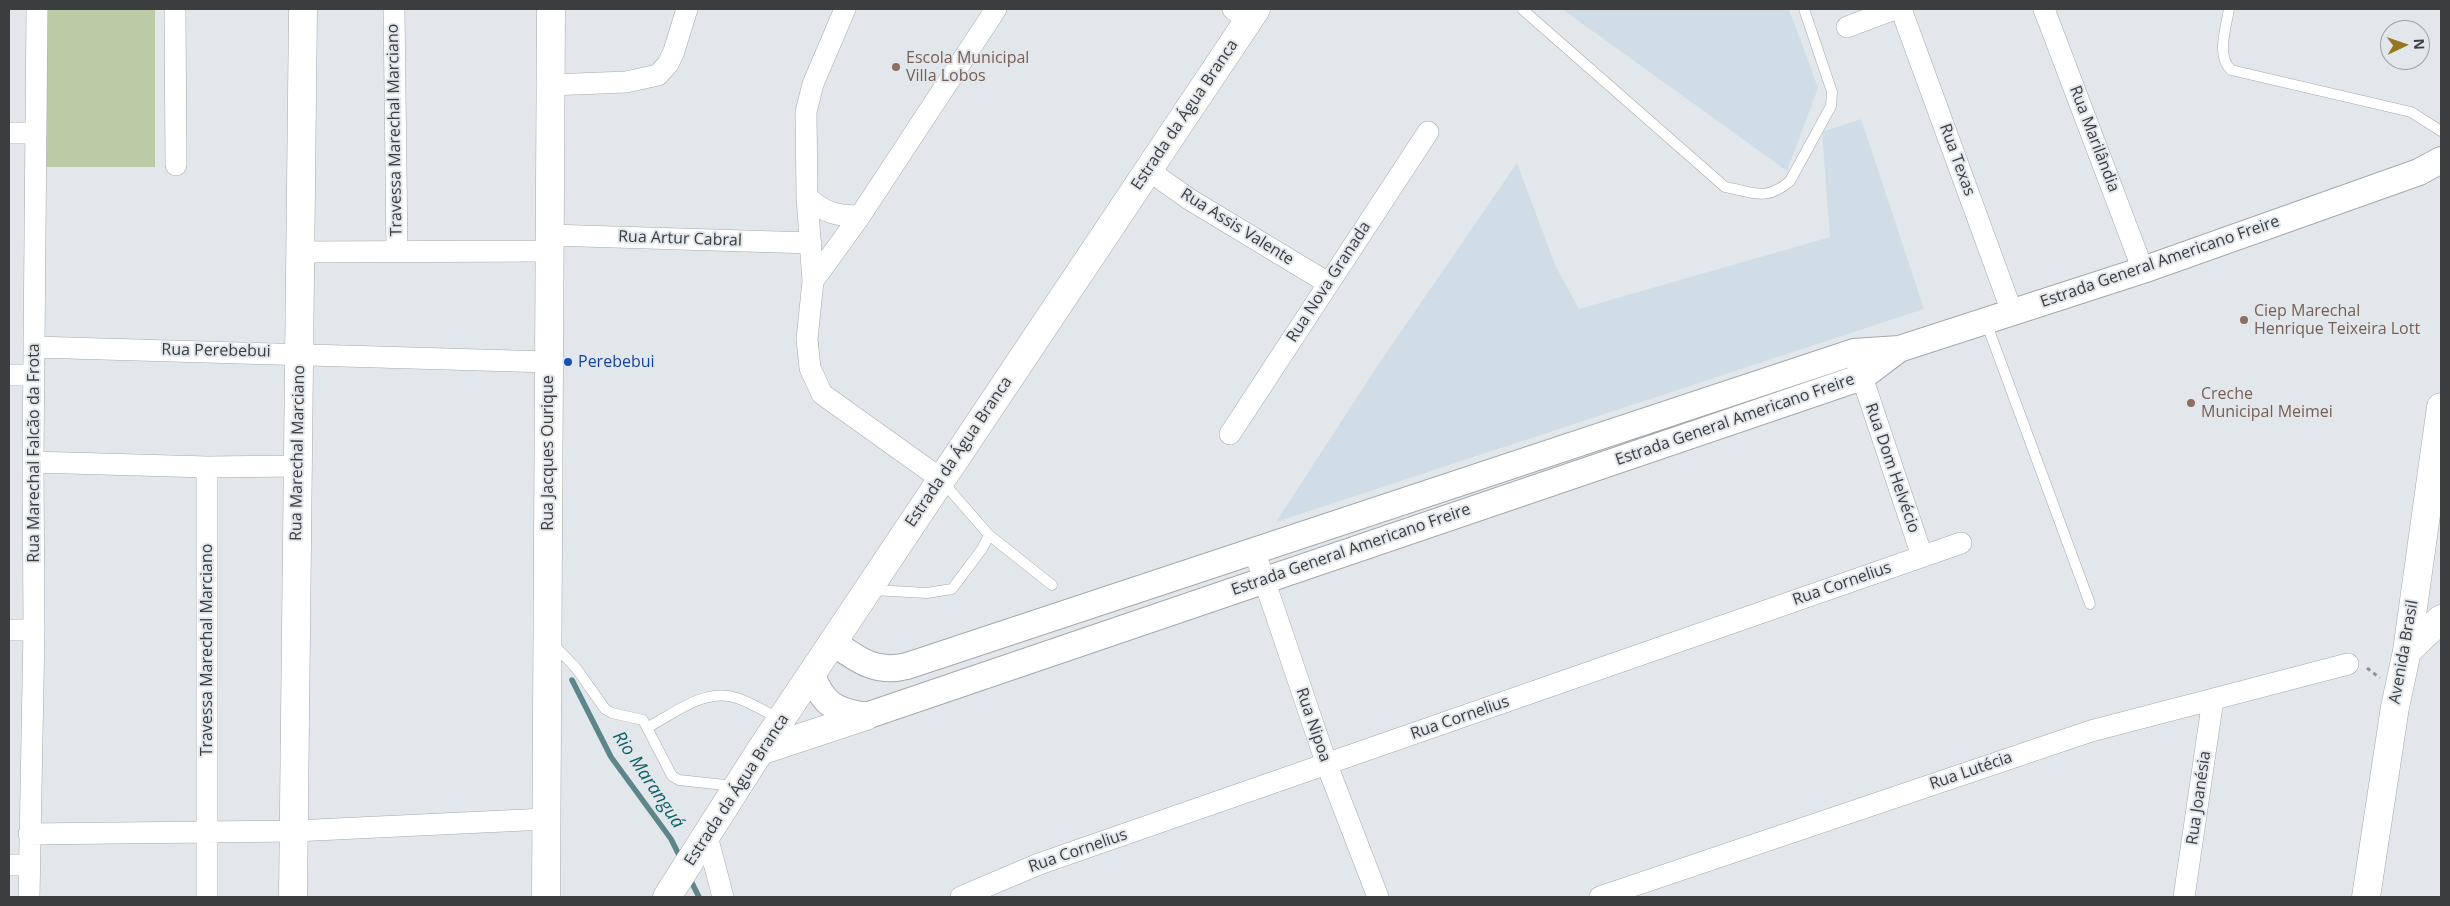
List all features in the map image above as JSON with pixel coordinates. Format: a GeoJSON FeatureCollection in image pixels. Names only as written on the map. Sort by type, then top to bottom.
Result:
{"type":"FeatureCollection","features":[{"type":"Feature","properties":{"kind":"main road","name":"Rua Marechal Marciano"},"geometry":{"type":"LineString","coordinates":[[293,897],[303,9]]}},
{"type":"Feature","properties":{"kind":"main road","name":"Rua Jacques Ourique"},"geometry":{"type":"LineString","coordinates":[[546,897],[551,9]]}},
{"type":"Feature","properties":{"kind":"main road","name":"Estrada da Água Branca"},"geometry":{"type":"LineString","coordinates":[[667,897],[703,843],[760,750],[834,643],[941,479],[1148,170],[1246,12]]}},
{"type":"Feature","properties":{"kind":"main road","name":"Avenida Brasil"},"geometry":{"type":"LineString","coordinates":[[2366,897],[2395,707],[2407,651],[2441,407]]}},
{"type":"Feature","properties":{"kind":"main road"},"geometry":{"type":"LineString","coordinates":[[2407,651],[2435,624]]}},
{"type":"Feature","properties":{"kind":"main road"},"geometry":{"type":"LineString","coordinates":[[760,750],[866,716]]}},
{"type":"Feature","properties":{"kind":"street","name":"Rua Marechal Falcão da Frota"},"geometry":{"type":"LineString","coordinates":[[29,897],[19,865],[29,834],[34,630],[33,375],[38,9]]}},
{"type":"Feature","properties":{"kind":"street"},"geometry":{"type":"LineString","coordinates":[[175,9],[176,165]]}},
{"type":"Feature","properties":{"kind":"street","name":"Travessa Marechal Marciano"},"geometry":{"type":"LineString","coordinates":[[394,9],[396,252]]}},
{"type":"Feature","properties":{"kind":"street"},"geometry":{"type":"LineString","coordinates":[[550,85],[626,82],[658,75],[668,64],[674,51],[687,9]]}},
{"type":"Feature","properties":{"kind":"street"},"geometry":{"type":"LineString","coordinates":[[845,9],[813,84],[806,112],[807,196],[814,281],[807,339],[810,368],[822,394],[941,479]]}},
{"type":"Feature","properties":{"kind":"street"},"geometry":{"type":"LineString","coordinates":[[814,281],[860,216],[996,9]]}},
{"type":"Feature","properties":{"kind":"street"},"geometry":{"type":"LineString","coordinates":[[1847,27],[1895,9]]}},
{"type":"Feature","properties":{"kind":"street","name":"Rua Texas"},"geometry":{"type":"LineString","coordinates":[[1901,9],[2012,312]]}},
{"type":"Feature","properties":{"kind":"street","name":"Rua Marilândia"},"geometry":{"type":"LineString","coordinates":[[2044,9],[2143,270]]}},
{"type":"Feature","properties":{"kind":"street","name":"Rua Nova Granada"},"geometry":{"type":"LineString","coordinates":[[1230,434],[1428,132]]}},
{"type":"Feature","properties":{"kind":"street"},"geometry":{"type":"LineString","coordinates":[[9,133],[36,133]]}},
{"type":"Feature","properties":{"kind":"street","name":"Estrada General Americano Freire"},"geometry":{"type":"LineString","coordinates":[[834,643],[866,665],[876,668],[897,669],[1854,352],[1899,349],[2143,270],[2434,169]]}},
{"type":"Feature","properties":{"kind":"street","name":"Rua Assis Valente"},"geometry":{"type":"LineString","coordinates":[[1148,170],[1189,198],[1328,283]]}},
{"type":"Feature","properties":{"kind":"street"},"geometry":{"type":"LineString","coordinates":[[807,196],[818,207],[831,214],[860,216]]}},
{"type":"Feature","properties":{"kind":"street","name":"Rua Artur Cabral"},"geometry":{"type":"LineString","coordinates":[[300,252],[396,252],[549,243],[811,243]]}},
{"type":"Feature","properties":{"kind":"street","name":"Rua Perebebui"},"geometry":{"type":"LineString","coordinates":[[34,347],[299,353],[549,362]]}},
{"type":"Feature","properties":{"kind":"street","name":"Estrada General Americano Freire"},"geometry":{"type":"LineString","coordinates":[[866,716],[1862,377],[1899,349]]}},
{"type":"Feature","properties":{"kind":"street","name":"Rua Dom Helvécio"},"geometry":{"type":"LineString","coordinates":[[1854,352],[1922,556]]}},
{"type":"Feature","properties":{"kind":"street"},"geometry":{"type":"LineString","coordinates":[[9,375],[33,375]]}},
{"type":"Feature","properties":{"kind":"street"},"geometry":{"type":"LineString","coordinates":[[33,462],[207,467],[298,466]]}},
{"type":"Feature","properties":{"kind":"street","name":"Travessa Marechal Marciano"},"geometry":{"type":"LineString","coordinates":[[207,467],[207,897]]}},
{"type":"Feature","properties":{"kind":"street","name":"Rua Cornelius"},"geometry":{"type":"LineString","coordinates":[[961,897],[1039,864],[1328,765],[1961,543]]}},
{"type":"Feature","properties":{"kind":"street","name":"Rua Nipoa"},"geometry":{"type":"LineString","coordinates":[[1254,550],[1328,765],[1378,897]]}},
{"type":"Feature","properties":{"kind":"street"},"geometry":{"type":"LineString","coordinates":[[9,630],[34,630]]}},
{"type":"Feature","properties":{"kind":"street","name":"Rua Lutécia"},"geometry":{"type":"LineString","coordinates":[[1600,897],[2047,745],[2348,664]]}},
{"type":"Feature","properties":{"kind":"street"},"geometry":{"type":"LineString","coordinates":[[812,675],[821,696],[833,707],[848,713],[866,716]]}},
{"type":"Feature","properties":{"kind":"street","name":"Rua Joanésia"},"geometry":{"type":"LineString","coordinates":[[2184,897],[2213,699]]}},
{"type":"Feature","properties":{"kind":"street"},"geometry":{"type":"LineString","coordinates":[[29,834],[294,831],[546,819]]}},
{"type":"Feature","properties":{"kind":"street"},"geometry":{"type":"LineString","coordinates":[[703,843],[723,897]]}},
{"type":"Feature","properties":{"kind":"lane"},"geometry":{"type":"LineString","coordinates":[[1522,9],[1725,186],[1768,195],[1781,189],[1790,181],[1831,106],[1832,92],[1804,9]]}},
{"type":"Feature","properties":{"kind":"lane"},"geometry":{"type":"LineString","coordinates":[[2229,9],[2222,54],[2224,64],[2231,70],[2411,112],[2441,131]]}},
{"type":"Feature","properties":{"kind":"lane"},"geometry":{"type":"LineString","coordinates":[[1986,321],[2090,604]]}},
{"type":"Feature","properties":{"kind":"lane"},"geometry":{"type":"LineString","coordinates":[[941,479],[989,535],[1052,585]]}},
{"type":"Feature","properties":{"kind":"lane"},"geometry":{"type":"LineString","coordinates":[[868,589],[927,593],[952,589],[982,549],[989,535]]}},
{"type":"Feature","properties":{"kind":"lane"},"geometry":{"type":"LineString","coordinates":[[547,637],[576,668],[605,709],[612,713],[643,720],[666,768],[672,776],[679,780],[738,787]]}},
{"type":"Feature","properties":{"kind":"lane"},"geometry":{"type":"LineString","coordinates":[[648,728],[701,699],[717,695],[737,698],[781,720]]}},
{"type":"Feature","properties":{"kind":"shaded area"},"geometry":{"type":"Polygon","coordinates":[[[1562,9],[1789,9],[1818,88],[1787,171],[1562,9]]]}},
{"type":"Feature","properties":{"kind":"shaded area"},"geometry":{"type":"Polygon","coordinates":[[[1861,119],[1924,309],[1276,522],[1378,365],[1517,163],[1556,267],[1579,309],[1830,237],[1822,132],[1861,119]]]}},
{"type":"Feature","properties":{"kind":"green space"},"geometry":{"type":"Polygon","coordinates":[[[41,9],[155,9],[155,167],[45,167],[41,9]]]}},
{"type":"Feature","properties":{"kind":"waterway","name":"Rio Maranguá"},"geometry":{"type":"LineString","coordinates":[[572,680],[611,757],[671,839],[681,859]]}},
{"type":"Feature","properties":{"kind":"waterway","name":"Rio Maranguá"},"geometry":{"type":"LineString","coordinates":[[689,877],[699,897]]}},
{"type":"Feature","properties":{"kind":"place","name":"Escola Municipal Villa Lobos"},"geometry":{"type":"Point","coordinates":[896,67]}},
{"type":"Feature","properties":{"kind":"place","name":"Ciep Marechal Henrique Teixeira Lott"},"geometry":{"type":"Point","coordinates":[2244,320]}},
{"type":"Feature","properties":{"kind":"place","name":"Perebebui"},"geometry":{"type":"Point","coordinates":[568,362]}},
{"type":"Feature","properties":{"kind":"place","name":"Creche Municipal Meimei"},"geometry":{"type":"Point","coordinates":[2191,403]}}]}
